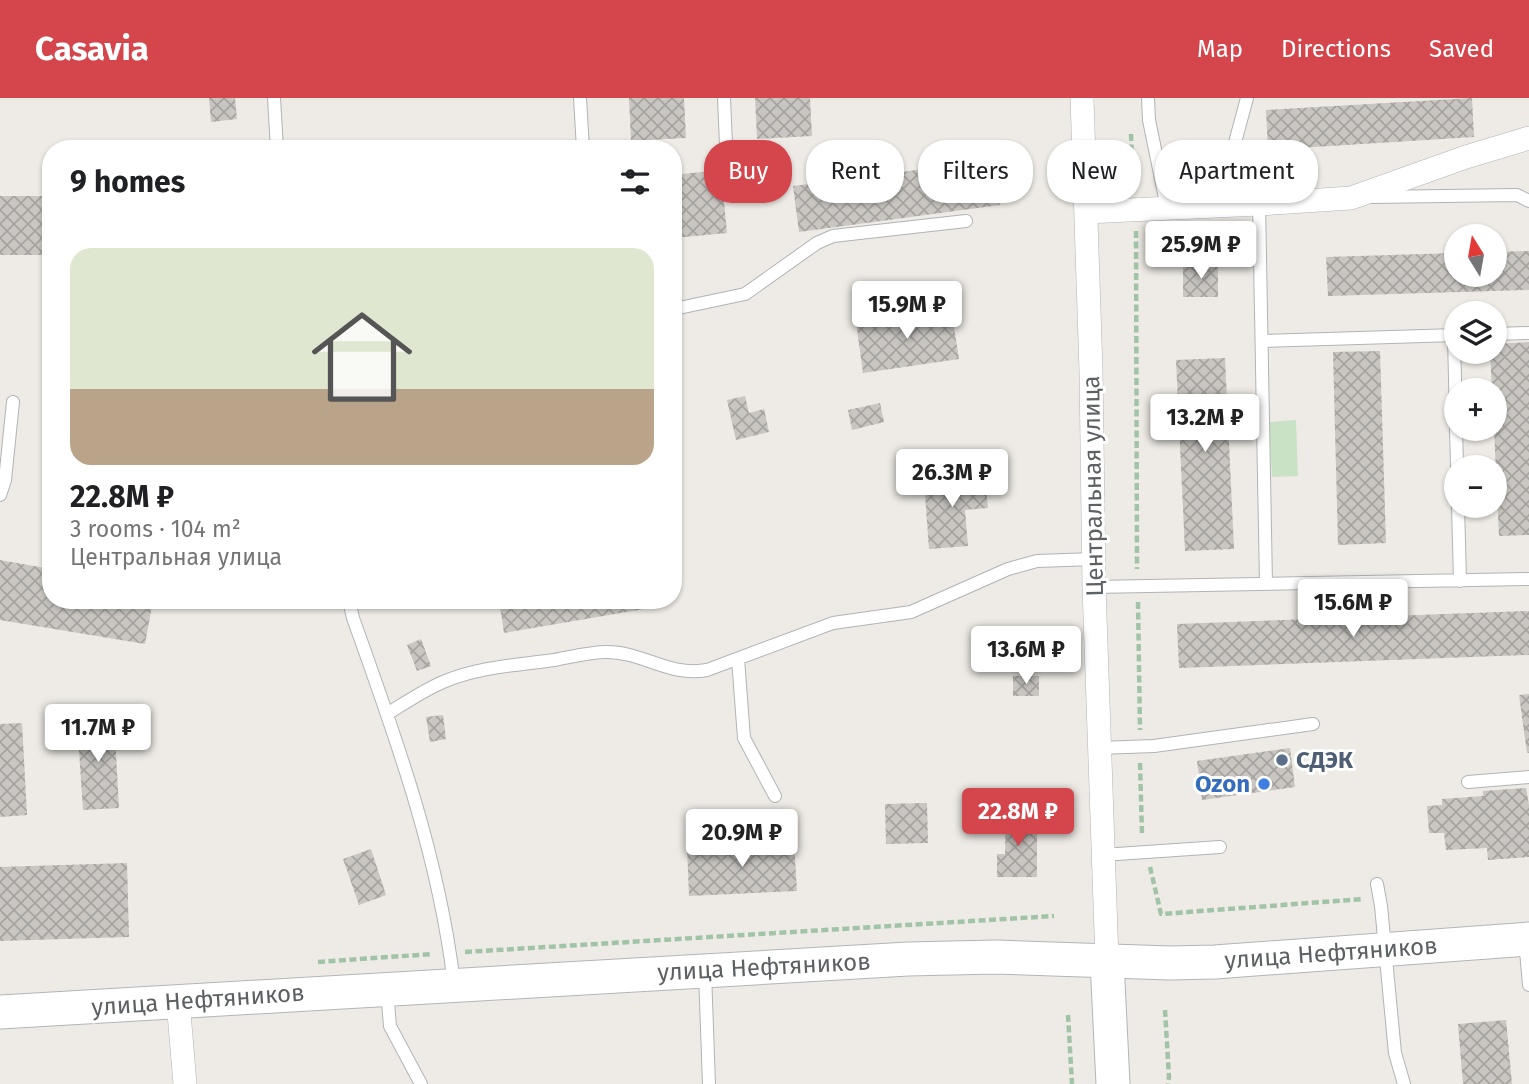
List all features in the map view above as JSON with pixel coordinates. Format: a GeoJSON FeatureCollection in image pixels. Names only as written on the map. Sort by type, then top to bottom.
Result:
{"type":"FeatureCollection","features":[{"type":"Feature","properties":{"kind":"street","name":"Центральная улица"},"geometry":{"type":"LineString","coordinates":[[1082,98],[1102,855],[1113,1084]]}},
{"type":"Feature","properties":{"kind":"street"},"geometry":{"type":"LineString","coordinates":[[1086,212],[1351,198],[1466,157],[1529,138]]}},
{"type":"Feature","properties":{"kind":"street","name":"улица Нефтяников"},"geometry":{"type":"LineString","coordinates":[[0,1012],[386,988],[452,969],[705,970],[984,957],[1215,961],[1527,939]]}},
{"type":"Feature","properties":{"kind":"street"},"geometry":{"type":"LineString","coordinates":[[178,1001],[185,1084]]}},
{"type":"Feature","properties":{"kind":"lane"},"geometry":{"type":"LineString","coordinates":[[274,98],[277,140]]}},
{"type":"Feature","properties":{"kind":"lane"},"geometry":{"type":"LineString","coordinates":[[580,98],[582,140]]}},
{"type":"Feature","properties":{"kind":"lane"},"geometry":{"type":"LineString","coordinates":[[724,98],[726,140]]}},
{"type":"Feature","properties":{"kind":"lane"},"geometry":{"type":"LineString","coordinates":[[1148,98],[1149,120],[1167,208]]}},
{"type":"Feature","properties":{"kind":"lane"},"geometry":{"type":"LineString","coordinates":[[1218,206],[1247,98]]}},
{"type":"Feature","properties":{"kind":"lane"},"geometry":{"type":"LineString","coordinates":[[1351,198],[1517,195],[1529,201]]}},
{"type":"Feature","properties":{"kind":"lane"},"geometry":{"type":"LineString","coordinates":[[1259,204],[1266,584]]}},
{"type":"Feature","properties":{"kind":"lane"},"geometry":{"type":"LineString","coordinates":[[682,307],[745,294],[817,243],[832,236],[966,221]]}},
{"type":"Feature","properties":{"kind":"lane"},"geometry":{"type":"LineString","coordinates":[[1507,334],[1529,333]]}},
{"type":"Feature","properties":{"kind":"lane"},"geometry":{"type":"LineString","coordinates":[[1262,341],[1444,335]]}},
{"type":"Feature","properties":{"kind":"lane"},"geometry":{"type":"LineString","coordinates":[[0,495],[5,480],[13,402]]}},
{"type":"Feature","properties":{"kind":"lane"},"geometry":{"type":"LineString","coordinates":[[1458,518],[1460,581]]}},
{"type":"Feature","properties":{"kind":"lane"},"geometry":{"type":"LineString","coordinates":[[387,713],[442,683],[491,669],[607,652],[692,673],[738,659],[833,623],[911,612],[1008,569],[1037,561],[1094,559]]}},
{"type":"Feature","properties":{"kind":"lane"},"geometry":{"type":"LineString","coordinates":[[1094,587],[1529,579]]}},
{"type":"Feature","properties":{"kind":"lane"},"geometry":{"type":"LineString","coordinates":[[351,609],[406,768],[431,855],[452,969]]}},
{"type":"Feature","properties":{"kind":"lane"},"geometry":{"type":"LineString","coordinates":[[738,659],[744,738],[775,796]]}},
{"type":"Feature","properties":{"kind":"lane"},"geometry":{"type":"LineString","coordinates":[[1099,748],[1140,747],[1313,724]]}},
{"type":"Feature","properties":{"kind":"lane"},"geometry":{"type":"LineString","coordinates":[[1468,782],[1529,777]]}},
{"type":"Feature","properties":{"kind":"lane"},"geometry":{"type":"LineString","coordinates":[[1102,855],[1220,847]]}},
{"type":"Feature","properties":{"kind":"lane"},"geometry":{"type":"LineString","coordinates":[[1377,884],[1395,1054],[1404,1084]]}},
{"type":"Feature","properties":{"kind":"lane"},"geometry":{"type":"LineString","coordinates":[[1527,939],[1529,985]]}},
{"type":"Feature","properties":{"kind":"lane"},"geometry":{"type":"LineString","coordinates":[[705,970],[709,1084]]}},
{"type":"Feature","properties":{"kind":"lane"},"geometry":{"type":"LineString","coordinates":[[386,988],[390,1026],[421,1084]]}},
{"type":"Feature","properties":{"kind":"path"},"geometry":{"type":"LineString","coordinates":[[1130,125],[1135,209],[1141,829],[1161,914],[1368,899],[1381,906]]}},
{"type":"Feature","properties":{"kind":"path"},"geometry":{"type":"LineString","coordinates":[[313,962],[452,969],[1054,916]]}},
{"type":"Feature","properties":{"kind":"path"},"geometry":{"type":"LineString","coordinates":[[1165,1010],[1170,1077],[1168,1084]]}},
{"type":"Feature","properties":{"kind":"path"},"geometry":{"type":"LineString","coordinates":[[1068,1015],[1072,1084]]}},
{"type":"Feature","properties":{"kind":"green space"},"geometry":{"type":"Polygon","coordinates":[[[1296,420],[1298,476],[1272,477],[1269,422],[1296,420]]]}},
{"type":"Feature","properties":{"kind":"building"},"geometry":{"type":"Polygon","coordinates":[[[209,98],[235,98],[237,119],[211,122],[209,98]]]}},
{"type":"Feature","properties":{"kind":"building"},"geometry":{"type":"Polygon","coordinates":[[[629,98],[684,98],[686,138],[631,140],[629,98]]]}},
{"type":"Feature","properties":{"kind":"building"},"geometry":{"type":"Polygon","coordinates":[[[755,98],[810,98],[812,136],[757,139],[755,98]]]}},
{"type":"Feature","properties":{"kind":"building"},"geometry":{"type":"Polygon","coordinates":[[[1472,98],[1474,137],[1318,147],[1318,140],[1268,140],[1266,110],[1472,98]]]}},
{"type":"Feature","properties":{"kind":"building"},"geometry":{"type":"Polygon","coordinates":[[[918,170],[918,203],[1000,205],[799,232],[793,186],[806,184],[806,203],[904,203],[904,172],[918,170]]]}},
{"type":"Feature","properties":{"kind":"building"},"geometry":{"type":"Polygon","coordinates":[[[704,172],[704,203],[724,203],[727,233],[682,237],[682,174],[704,172]]]}},
{"type":"Feature","properties":{"kind":"building"},"geometry":{"type":"Polygon","coordinates":[[[0,196],[42,196],[42,255],[0,255],[0,196]]]}},
{"type":"Feature","properties":{"kind":"building"},"geometry":{"type":"Polygon","coordinates":[[[1529,251],[1529,290],[1328,296],[1326,257],[1444,253],[1444,287],[1507,287],[1507,252],[1529,251]]]}},
{"type":"Feature","properties":{"kind":"building"},"geometry":{"type":"Polygon","coordinates":[[[1218,264],[1218,297],[1183,297],[1183,265],[1218,264]]]}},
{"type":"Feature","properties":{"kind":"building"},"geometry":{"type":"Polygon","coordinates":[[[951,308],[959,359],[863,373],[856,322],[951,308]]]}},
{"type":"Feature","properties":{"kind":"building"},"geometry":{"type":"Polygon","coordinates":[[[1529,342],[1529,535],[1499,536],[1498,518],[1507,518],[1507,455],[1495,455],[1495,441],[1507,441],[1507,378],[1491,378],[1491,364],[1507,364],[1507,343],[1529,342]]]}},
{"type":"Feature","properties":{"kind":"building"},"geometry":{"type":"Polygon","coordinates":[[[1380,351],[1386,543],[1338,545],[1333,352],[1380,351]]]}},
{"type":"Feature","properties":{"kind":"building"},"geometry":{"type":"Polygon","coordinates":[[[1225,358],[1234,549],[1185,551],[1176,360],[1225,358]]]}},
{"type":"Feature","properties":{"kind":"building"},"geometry":{"type":"Polygon","coordinates":[[[745,396],[749,413],[764,409],[769,432],[736,440],[727,400],[745,396]]]}},
{"type":"Feature","properties":{"kind":"building"},"geometry":{"type":"Polygon","coordinates":[[[880,403],[884,422],[852,430],[848,410],[880,403]]]}},
{"type":"Feature","properties":{"kind":"building"},"geometry":{"type":"Polygon","coordinates":[[[985,476],[988,508],[965,510],[968,546],[929,549],[924,481],[985,476]]]}},
{"type":"Feature","properties":{"kind":"building"},"geometry":{"type":"Polygon","coordinates":[[[0,560],[42,567],[42,609],[151,609],[145,644],[0,620],[0,560]]]}},
{"type":"Feature","properties":{"kind":"building"},"geometry":{"type":"Polygon","coordinates":[[[500,609],[644,609],[504,633],[500,609]]]}},
{"type":"Feature","properties":{"kind":"building"},"geometry":{"type":"Polygon","coordinates":[[[1529,611],[1529,655],[1179,668],[1177,624],[1529,611]]]}},
{"type":"Feature","properties":{"kind":"building"},"geometry":{"type":"Polygon","coordinates":[[[421,639],[431,666],[417,671],[407,645],[421,639]]]}},
{"type":"Feature","properties":{"kind":"building"},"geometry":{"type":"Polygon","coordinates":[[[1013,676],[1039,676],[1039,696],[1013,696],[1013,676]]]}},
{"type":"Feature","properties":{"kind":"building"},"geometry":{"type":"Polygon","coordinates":[[[1529,694],[1529,753],[1527,753],[1519,695],[1529,694]]]}},
{"type":"Feature","properties":{"kind":"building"},"geometry":{"type":"Polygon","coordinates":[[[443,715],[446,739],[430,742],[426,717],[443,715]]]}},
{"type":"Feature","properties":{"kind":"building"},"geometry":{"type":"Polygon","coordinates":[[[114,718],[119,808],[83,810],[77,720],[114,718]]]}},
{"type":"Feature","properties":{"kind":"building"},"geometry":{"type":"Polygon","coordinates":[[[22,723],[27,815],[0,817],[0,724],[22,723]]]}},
{"type":"Feature","properties":{"kind":"building"},"geometry":{"type":"Polygon","coordinates":[[[1290,748],[1295,787],[1202,800],[1197,761],[1290,748]]]}},
{"type":"Feature","properties":{"kind":"building"},"geometry":{"type":"Polygon","coordinates":[[[1526,788],[1529,805],[1529,857],[1488,860],[1487,848],[1446,850],[1444,833],[1429,833],[1427,806],[1442,805],[1442,799],[1483,796],[1483,791],[1526,788]]]}},
{"type":"Feature","properties":{"kind":"building"},"geometry":{"type":"Polygon","coordinates":[[[927,803],[928,843],[886,844],[885,804],[927,803]]]}},
{"type":"Feature","properties":{"kind":"building"},"geometry":{"type":"Polygon","coordinates":[[[1006,806],[1021,806],[1021,829],[1037,830],[1037,877],[997,877],[997,854],[1005,854],[1006,806]]]}},
{"type":"Feature","properties":{"kind":"building"},"geometry":{"type":"Polygon","coordinates":[[[794,842],[797,891],[689,896],[687,847],[794,842]]]}},
{"type":"Feature","properties":{"kind":"building"},"geometry":{"type":"Polygon","coordinates":[[[371,849],[386,895],[359,905],[343,859],[371,849]]]}},
{"type":"Feature","properties":{"kind":"building"},"geometry":{"type":"Polygon","coordinates":[[[127,863],[129,937],[0,941],[0,867],[127,863]]]}},
{"type":"Feature","properties":{"kind":"building"},"geometry":{"type":"Polygon","coordinates":[[[1506,1020],[1512,1084],[1463,1084],[1458,1024],[1506,1020]]]}},
{"type":"Feature","properties":{"kind":"place","name":"СДЭК"},"geometry":{"type":"Point","coordinates":[1282,760]}},
{"type":"Feature","properties":{"kind":"place","name":"Ozon"},"geometry":{"type":"Point","coordinates":[1264,784]}}]}
